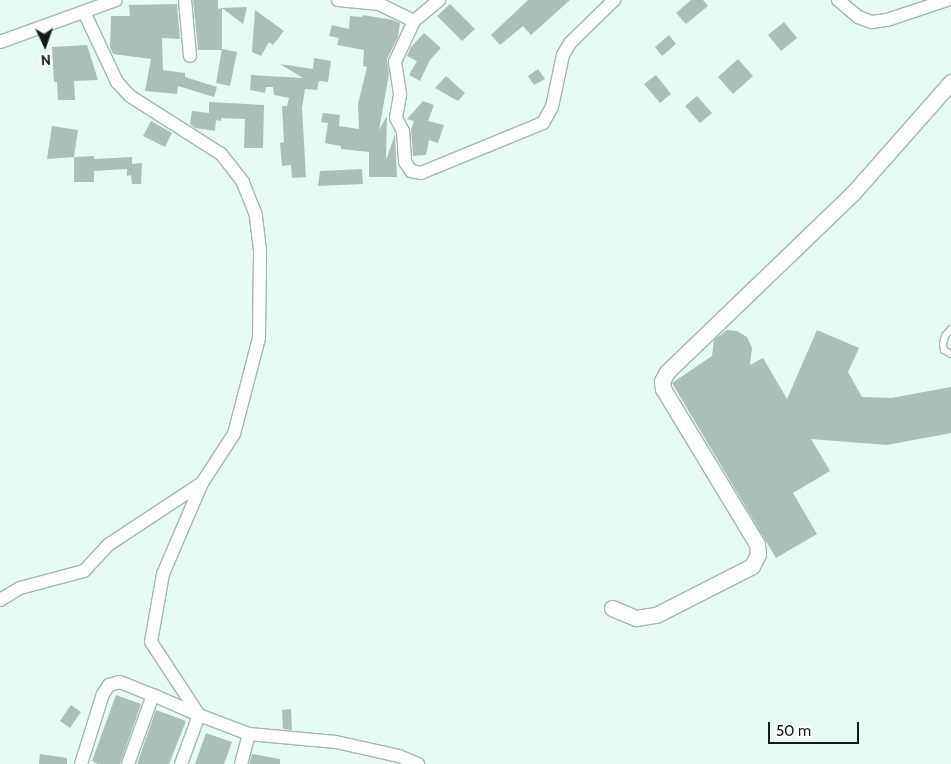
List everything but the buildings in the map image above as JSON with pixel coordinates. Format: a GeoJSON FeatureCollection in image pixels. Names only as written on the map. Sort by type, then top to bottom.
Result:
{"type":"FeatureCollection","features":[{"type":"Feature","properties":{"kind":"street"},"geometry":{"type":"LineString","coordinates":[[0,42],[116,0]]}},
{"type":"Feature","properties":{"kind":"street"},"geometry":{"type":"LineString","coordinates":[[186,0],[190,56]]}},
{"type":"Feature","properties":{"kind":"street"},"geometry":{"type":"LineString","coordinates":[[338,0],[378,4],[414,21]]}},
{"type":"Feature","properties":{"kind":"street"},"geometry":{"type":"LineString","coordinates":[[439,0],[414,21],[395,62],[400,95],[396,118],[403,131],[406,162],[411,171],[421,173],[543,123],[552,107],[563,55],[570,43],[614,0]]}},
{"type":"Feature","properties":{"kind":"street"},"geometry":{"type":"LineString","coordinates":[[838,0],[858,17],[872,22],[887,20],[947,0]]}},
{"type":"Feature","properties":{"kind":"street"},"geometry":{"type":"LineString","coordinates":[[84,12],[117,82],[130,96],[221,154],[244,182],[256,215],[260,250],[259,338],[234,434],[202,484],[163,574],[151,642],[199,715]]}},
{"type":"Feature","properties":{"kind":"street"},"geometry":{"type":"LineString","coordinates":[[612,608],[636,618],[656,614],[752,566],[758,554],[757,544],[664,390],[662,381],[667,372],[853,193],[951,82]]}},
{"type":"Feature","properties":{"kind":"street"},"geometry":{"type":"LineString","coordinates":[[0,600],[20,588],[84,571],[108,544],[202,484]]}},
{"type":"Feature","properties":{"kind":"street"},"geometry":{"type":"LineString","coordinates":[[81,764],[103,694],[109,684],[120,682],[249,734],[336,742],[399,756],[418,764]]}},
{"type":"Feature","properties":{"kind":"street"},"geometry":{"type":"LineString","coordinates":[[128,764],[153,695]]}},
{"type":"Feature","properties":{"kind":"street"},"geometry":{"type":"LineString","coordinates":[[181,764],[199,715]]}},
{"type":"Feature","properties":{"kind":"street"},"geometry":{"type":"LineString","coordinates":[[241,764],[249,734]]}},
{"type":"Feature","properties":{"kind":"lane"},"geometry":{"type":"LineString","coordinates":[[951,329],[945,336],[942,344],[944,350],[951,354]]}}]}
